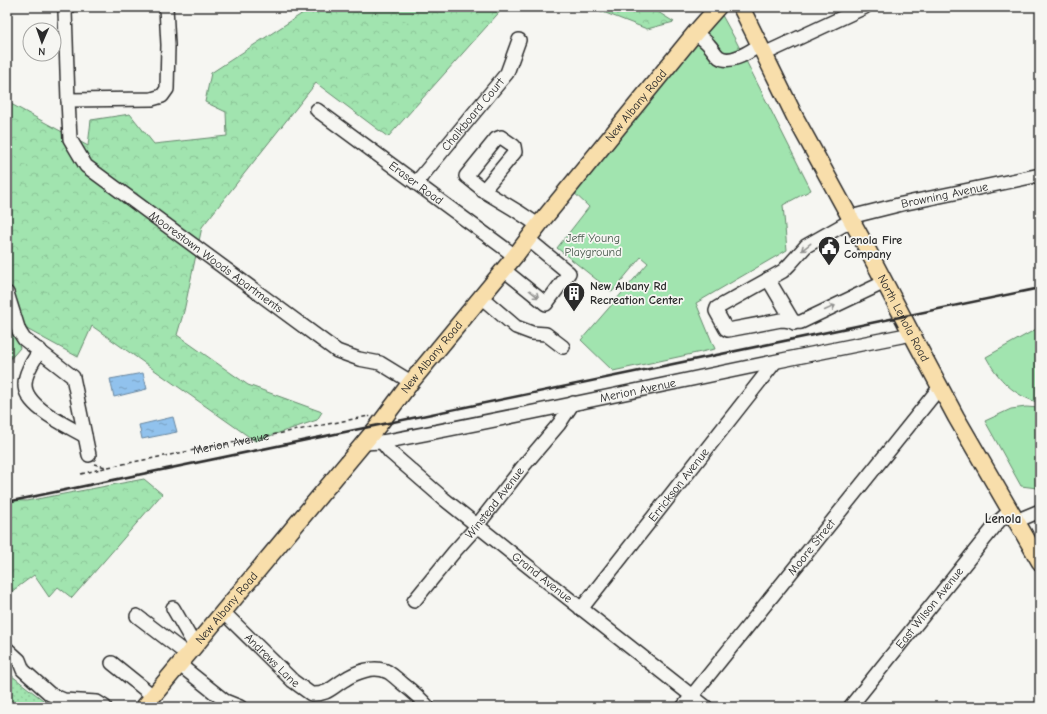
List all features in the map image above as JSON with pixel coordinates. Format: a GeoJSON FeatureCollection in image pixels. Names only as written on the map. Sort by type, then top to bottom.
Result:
{"type":"FeatureCollection","features":[{"type":"Feature","properties":{"kind":"main road","name":"New Albany Road"},"geometry":{"type":"LineString","coordinates":[[149,702],[380,423],[411,382],[504,270],[538,225],[718,7]]}},
{"type":"Feature","properties":{"kind":"main road","name":"North Lenola Road"},"geometry":{"type":"LineString","coordinates":[[741,7],[795,117],[940,386],[1040,562]]}},
{"type":"Feature","properties":{"kind":"street","name":"Moorestown Woods Apartments"},"geometry":{"type":"LineString","coordinates":[[68,7],[65,11],[70,139],[86,166],[337,351],[380,363],[411,382]]}},
{"type":"Feature","properties":{"kind":"street"},"geometry":{"type":"LineString","coordinates":[[68,100],[152,99],[162,96],[167,89],[168,45],[166,7]]}},
{"type":"Feature","properties":{"kind":"street"},"geometry":{"type":"LineString","coordinates":[[695,33],[707,42],[719,57],[731,59],[762,50],[865,7]]}},
{"type":"Feature","properties":{"kind":"street","name":"Chalkboard Court"},"geometry":{"type":"LineString","coordinates":[[416,184],[507,73],[519,40]]}},
{"type":"Feature","properties":{"kind":"street","name":"Eraser Road"},"geometry":{"type":"LineString","coordinates":[[317,110],[515,256]]}},
{"type":"Feature","properties":{"kind":"street","name":"Browning Avenue"},"geometry":{"type":"LineString","coordinates":[[794,323],[787,320],[781,320],[728,330],[716,311],[717,308],[768,279],[790,264],[806,246],[851,219],[902,204],[1040,175]]}},
{"type":"Feature","properties":{"kind":"street"},"geometry":{"type":"LineString","coordinates":[[483,190],[538,225]]}},
{"type":"Feature","properties":{"kind":"street"},"geometry":{"type":"LineString","coordinates":[[504,270],[546,304],[569,273],[528,239]]}},
{"type":"Feature","properties":{"kind":"street"},"geometry":{"type":"LineString","coordinates":[[768,279],[794,323],[801,322],[885,282]]}},
{"type":"Feature","properties":{"kind":"street"},"geometry":{"type":"LineString","coordinates":[[7,293],[19,331],[24,339],[73,377],[89,456]]}},
{"type":"Feature","properties":{"kind":"street"},"geometry":{"type":"LineString","coordinates":[[481,297],[516,327],[532,333],[546,334],[563,347]]}},
{"type":"Feature","properties":{"kind":"street","name":"Merion Avenue"},"geometry":{"type":"LineString","coordinates":[[363,443],[382,442],[500,419],[912,334]]}},
{"type":"Feature","properties":{"kind":"street"},"geometry":{"type":"LineString","coordinates":[[40,350],[26,374],[24,384],[26,391],[31,400],[54,420],[85,436]]}},
{"type":"Feature","properties":{"kind":"street","name":"Errickson Avenue"},"geometry":{"type":"LineString","coordinates":[[581,609],[775,362]]}},
{"type":"Feature","properties":{"kind":"street","name":"Moore Street"},"geometry":{"type":"LineString","coordinates":[[683,707],[940,386]]}},
{"type":"Feature","properties":{"kind":"street","name":"Winstead Avenue"},"geometry":{"type":"LineString","coordinates":[[414,601],[478,525],[525,464],[560,424],[573,403]]}},
{"type":"Feature","properties":{"kind":"street","name":"Grand Avenue"},"geometry":{"type":"LineString","coordinates":[[382,442],[397,459],[581,609],[706,707]]}},
{"type":"Feature","properties":{"kind":"street","name":"East Wilson Avenue"},"geometry":{"type":"LineString","coordinates":[[850,707],[999,521],[1013,516],[1040,511]]}},
{"type":"Feature","properties":{"kind":"street"},"geometry":{"type":"LineString","coordinates":[[173,608],[188,655]]}},
{"type":"Feature","properties":{"kind":"street","name":"Andrews Lane"},"geometry":{"type":"LineString","coordinates":[[223,612],[293,681],[311,694],[315,701],[353,675],[369,670],[378,670],[387,672],[396,678],[428,707]]}},
{"type":"Feature","properties":{"kind":"street"},"geometry":{"type":"LineString","coordinates":[[137,616],[188,655],[224,701],[240,707]]}},
{"type":"Feature","properties":{"kind":"street"},"geometry":{"type":"LineString","coordinates":[[7,649],[19,660],[23,670],[50,694],[64,700],[97,702],[105,707]]}},
{"type":"Feature","properties":{"kind":"street"},"geometry":{"type":"LineString","coordinates":[[112,663],[149,702]]}},
{"type":"Feature","properties":{"kind":"path","name":"Merion Avenue"},"geometry":{"type":"LineString","coordinates":[[81,474],[108,467],[369,416],[380,423]]}},
{"type":"Feature","properties":{"kind":"green space"},"geometry":{"type":"Polygon","coordinates":[[[368,7],[504,7],[388,137],[316,83],[202,227],[184,311],[177,335],[248,385],[322,412],[317,420],[255,441],[92,326],[78,357],[10,320],[20,348],[7,363],[7,63],[11,104],[88,146],[91,120],[130,114],[154,144],[227,136],[226,112],[205,102],[211,73],[303,13],[368,7]]]}},
{"type":"Feature","properties":{"kind":"green space"},"geometry":{"type":"Polygon","coordinates":[[[590,7],[650,7],[674,22],[647,29],[590,7]]]}},
{"type":"Feature","properties":{"kind":"green space","name":"Jeff Young Playground"},"geometry":{"type":"Polygon","coordinates":[[[718,8],[811,190],[783,205],[787,250],[696,303],[715,349],[613,371],[581,340],[648,263],[641,257],[612,292],[557,248],[589,207],[570,189],[718,8]]]}},
{"type":"Feature","properties":{"kind":"green space"},"geometry":{"type":"Polygon","coordinates":[[[1040,327],[1040,403],[1022,396],[1008,386],[986,357],[1040,327]]]}},
{"type":"Feature","properties":{"kind":"green space"},"geometry":{"type":"Polygon","coordinates":[[[1026,407],[1040,408],[1040,487],[1037,488],[1021,486],[985,421],[1011,409],[1026,407]]]}},
{"type":"Feature","properties":{"kind":"green space"},"geometry":{"type":"Polygon","coordinates":[[[144,479],[162,494],[72,598],[58,587],[49,597],[34,575],[7,595],[7,500],[26,501],[144,479]]]}},
{"type":"Feature","properties":{"kind":"green space"},"geometry":{"type":"Polygon","coordinates":[[[7,672],[52,707],[7,707],[7,672]]]}},
{"type":"Feature","properties":{"kind":"water"},"geometry":{"type":"Polygon","coordinates":[[[143,373],[147,389],[114,397],[110,379],[143,373]]]}},
{"type":"Feature","properties":{"kind":"water"},"geometry":{"type":"Polygon","coordinates":[[[173,417],[177,432],[142,439],[139,425],[173,417]]]}},
{"type":"Feature","properties":{"kind":"railway"},"geometry":{"type":"LineString","coordinates":[[7,502],[1040,288]]}},
{"type":"Feature","properties":{"kind":"place","name":"Lenola Fire Company"},"geometry":{"type":"Point","coordinates":[829,266]}},
{"type":"Feature","properties":{"kind":"place","name":"New Albany Rd Recreation Center"},"geometry":{"type":"Point","coordinates":[574,312]}},
{"type":"Feature","properties":{"kind":"district","name":"Lenola"},"geometry":{"type":"Point","coordinates":[1003,518]}}]}
